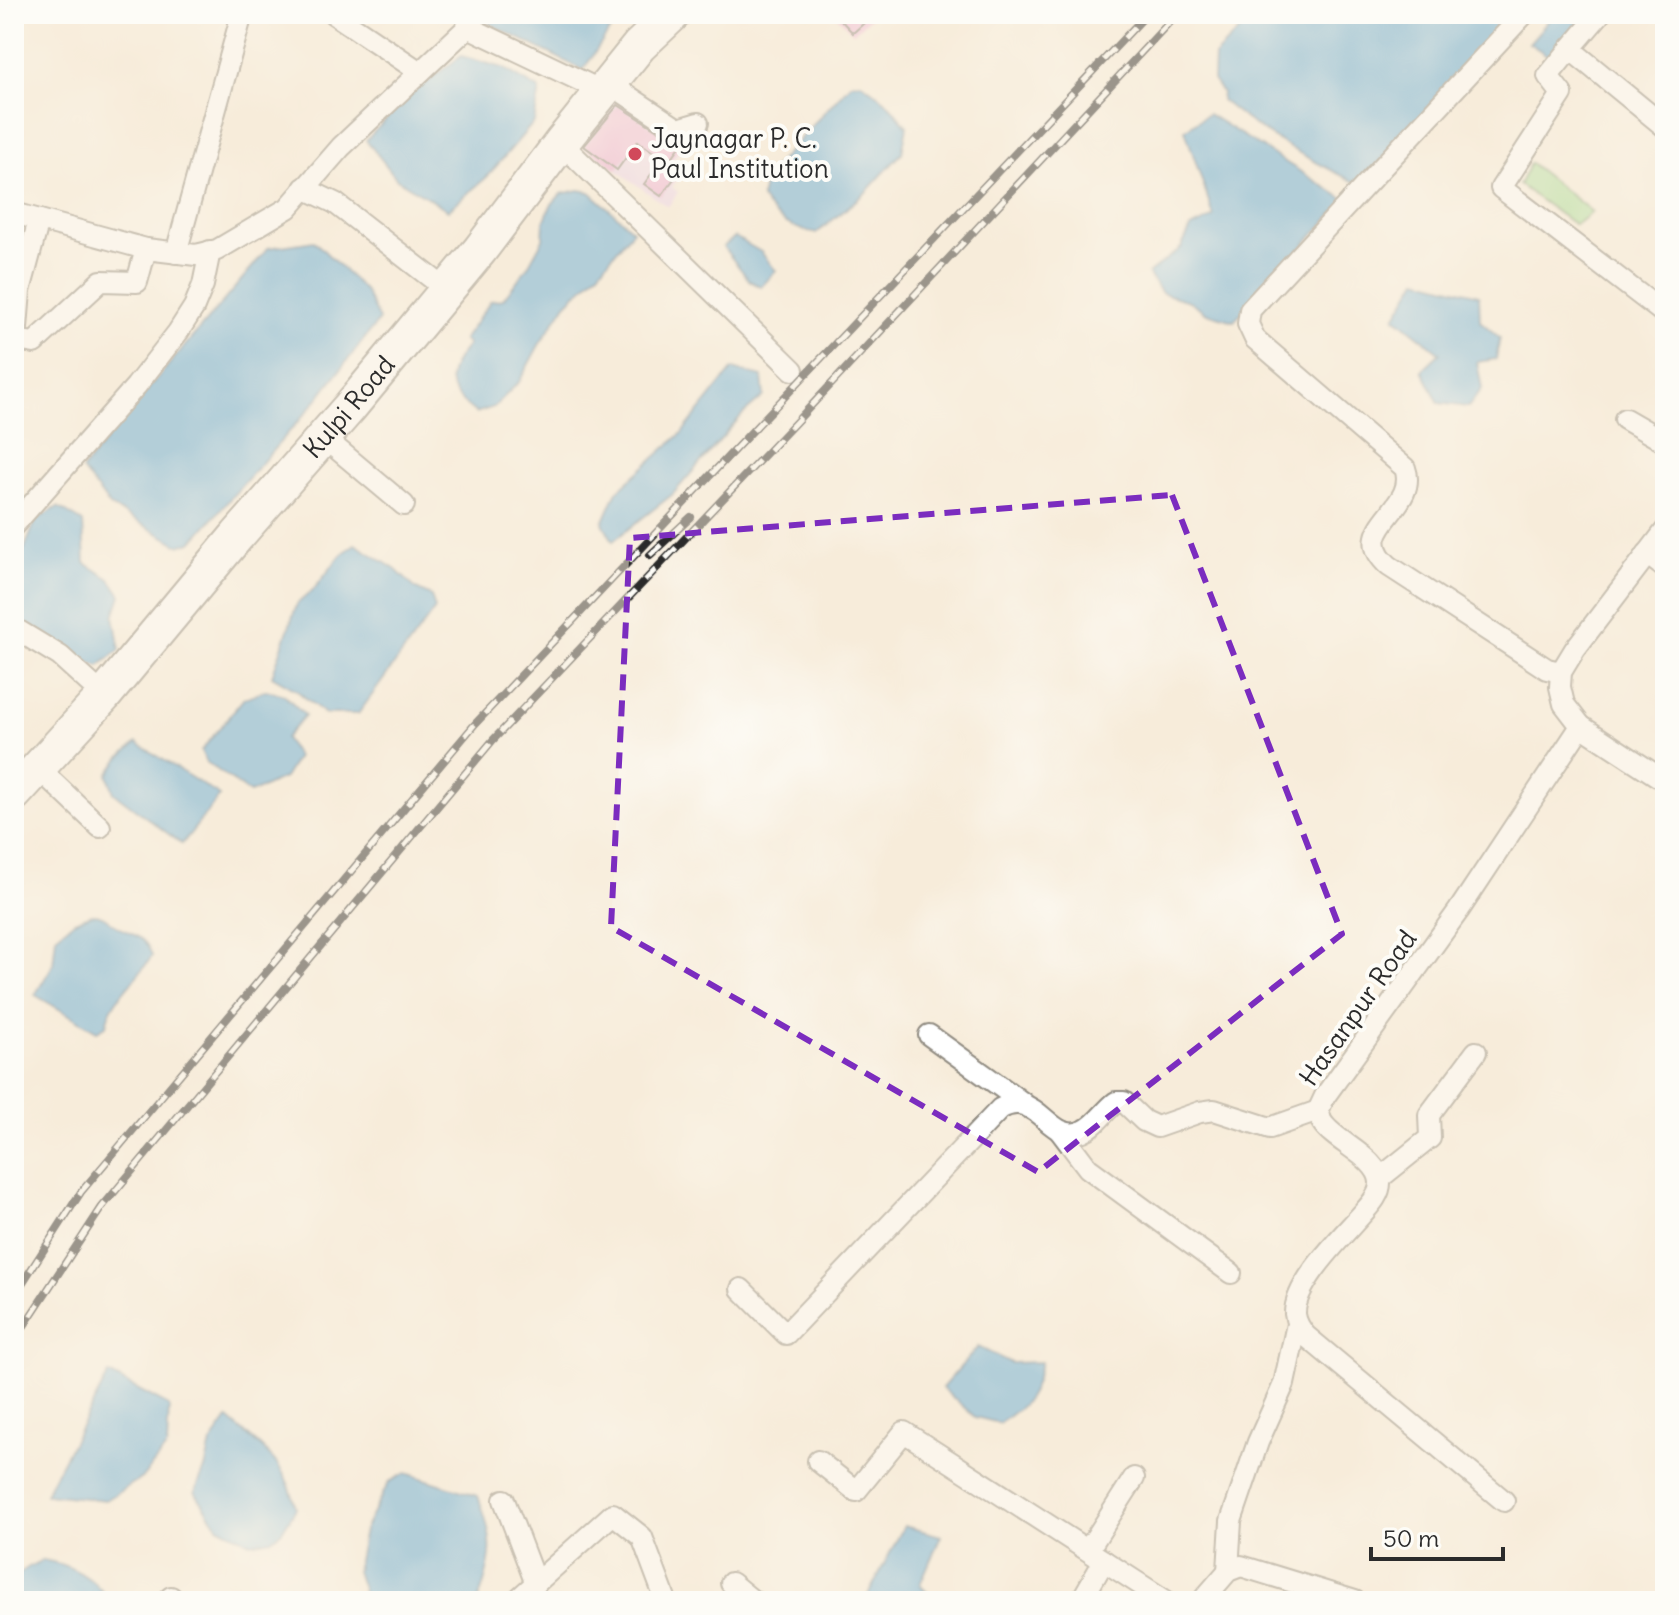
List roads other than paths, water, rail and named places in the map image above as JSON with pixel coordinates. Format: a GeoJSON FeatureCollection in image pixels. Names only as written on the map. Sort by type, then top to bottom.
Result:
{"type":"FeatureCollection","features":[{"type":"Feature","properties":{"kind":"main road","name":"Kulpi Road"},"geometry":{"type":"LineString","coordinates":[[14,794],[104,696],[323,437],[480,250],[639,46],[673,14]]}},
{"type":"Feature","properties":{"kind":"street"},"geometry":{"type":"LineString","coordinates":[[176,253],[242,14]]}},
{"type":"Feature","properties":{"kind":"street"},"geometry":{"type":"LineString","coordinates":[[334,14],[420,72]]}},
{"type":"Feature","properties":{"kind":"street"},"geometry":{"type":"LineString","coordinates":[[1524,14],[1250,310],[1248,324],[1255,339],[1405,468],[1408,487],[1378,527],[1375,537],[1379,557],[1547,669],[1561,672]]}},
{"type":"Feature","properties":{"kind":"street"},"geometry":{"type":"LineString","coordinates":[[1600,14],[1548,76],[1562,94],[1501,188],[1665,314]]}},
{"type":"Feature","properties":{"kind":"street"},"geometry":{"type":"LineString","coordinates":[[14,213],[146,249],[196,255],[210,251],[288,208],[341,147],[473,20],[607,88],[678,129],[698,123]]}},
{"type":"Feature","properties":{"kind":"street"},"geometry":{"type":"LineString","coordinates":[[1570,49],[1665,127]]}},
{"type":"Feature","properties":{"kind":"street"},"geometry":{"type":"LineString","coordinates":[[561,143],[793,370]]}},
{"type":"Feature","properties":{"kind":"street"},"geometry":{"type":"LineString","coordinates":[[304,188],[335,203],[447,290]]}},
{"type":"Feature","properties":{"kind":"street"},"geometry":{"type":"LineString","coordinates":[[39,220],[20,291],[16,340],[34,343],[101,281],[137,282],[146,249]]}},
{"type":"Feature","properties":{"kind":"street"},"geometry":{"type":"LineString","coordinates":[[14,525],[136,386],[178,332],[203,285],[210,251]]}},
{"type":"Feature","properties":{"kind":"street"},"geometry":{"type":"LineString","coordinates":[[1625,419],[1665,442]]}},
{"type":"Feature","properties":{"kind":"street"},"geometry":{"type":"LineString","coordinates":[[323,437],[404,505]]}},
{"type":"Feature","properties":{"kind":"street"},"geometry":{"type":"LineString","coordinates":[[1665,531],[1575,649],[1561,672],[1560,687],[1564,704],[1581,726],[1665,781]]}},
{"type":"Feature","properties":{"kind":"street"},"geometry":{"type":"LineString","coordinates":[[1647,554],[1665,568]]}},
{"type":"Feature","properties":{"kind":"street"},"geometry":{"type":"LineString","coordinates":[[14,628],[60,656],[104,696]]}},
{"type":"Feature","properties":{"kind":"street","name":"Hasanpur Road"},"geometry":{"type":"LineString","coordinates":[[1380,1178],[1372,1165],[1323,1123],[1318,1111],[1325,1096],[1459,910],[1581,726]]}},
{"type":"Feature","properties":{"kind":"street"},"geometry":{"type":"LineString","coordinates":[[38,768],[100,827]]}},
{"type":"Feature","properties":{"kind":"street"},"geometry":{"type":"LineString","coordinates":[[929,1035],[1060,1131],[1088,1168],[1231,1273]]}},
{"type":"Feature","properties":{"kind":"street"},"geometry":{"type":"LineString","coordinates":[[1228,1571],[1231,1521],[1258,1442],[1284,1384],[1297,1324],[1295,1311],[1303,1289],[1317,1266],[1373,1200],[1380,1188],[1380,1178],[1430,1138],[1429,1115],[1476,1052]]}},
{"type":"Feature","properties":{"kind":"street"},"geometry":{"type":"LineString","coordinates":[[1060,1131],[1086,1131],[1116,1102],[1124,1102],[1151,1126],[1157,1127],[1214,1110],[1270,1128],[1318,1111]]}},
{"type":"Feature","properties":{"kind":"street"},"geometry":{"type":"LineString","coordinates":[[741,1289],[786,1334],[1000,1109],[1010,1103],[1023,1103]]}},
{"type":"Feature","properties":{"kind":"street"},"geometry":{"type":"LineString","coordinates":[[1297,1324],[1306,1336],[1504,1501]]}},
{"type":"Feature","properties":{"kind":"street"},"geometry":{"type":"LineString","coordinates":[[818,1461],[856,1491],[904,1432],[1166,1601]]}},
{"type":"Feature","properties":{"kind":"street"},"geometry":{"type":"LineString","coordinates":[[1081,1601],[1096,1556],[1134,1478]]}},
{"type":"Feature","properties":{"kind":"street"},"geometry":{"type":"LineString","coordinates":[[504,1500],[536,1584]]}},
{"type":"Feature","properties":{"kind":"street"},"geometry":{"type":"LineString","coordinates":[[516,1601],[613,1514],[642,1537],[666,1601]]}},
{"type":"Feature","properties":{"kind":"street"},"geometry":{"type":"LineString","coordinates":[[1202,1601],[1228,1571],[1241,1566],[1355,1601]]}},
{"type":"Feature","properties":{"kind":"street"},"geometry":{"type":"LineString","coordinates":[[731,1583],[753,1601]]}},
{"type":"Feature","properties":{"kind":"water"},"geometry":{"type":"Polygon","coordinates":[[[492,14],[621,14],[583,70],[486,22],[492,14]]]}},
{"type":"Feature","properties":{"kind":"water"},"geometry":{"type":"Polygon","coordinates":[[[1256,14],[1519,14],[1359,184],[1287,146],[1221,100],[1222,93],[1213,80],[1214,56],[1256,14]]]}},
{"type":"Feature","properties":{"kind":"water"},"geometry":{"type":"Polygon","coordinates":[[[1554,14],[1565,14],[1579,24],[1550,57],[1529,43],[1554,14]]]}},
{"type":"Feature","properties":{"kind":"water"},"geometry":{"type":"Polygon","coordinates":[[[461,56],[503,68],[540,90],[534,122],[487,177],[448,210],[397,179],[366,140],[413,92],[461,56]]]}},
{"type":"Feature","properties":{"kind":"water"},"geometry":{"type":"Polygon","coordinates":[[[861,82],[886,101],[907,126],[902,153],[866,192],[817,233],[792,226],[778,218],[761,198],[766,176],[851,83],[861,82]]]}},
{"type":"Feature","properties":{"kind":"water"},"geometry":{"type":"Polygon","coordinates":[[[1208,114],[1346,200],[1234,321],[1162,293],[1148,274],[1181,248],[1191,228],[1214,217],[1185,130],[1208,114]]]}},
{"type":"Feature","properties":{"kind":"water"},"geometry":{"type":"Polygon","coordinates":[[[579,190],[590,192],[633,230],[599,272],[566,304],[519,382],[494,407],[476,413],[458,396],[450,381],[454,365],[468,345],[463,340],[491,301],[503,299],[527,268],[543,239],[544,222],[551,205],[561,194],[579,190]]]}},
{"type":"Feature","properties":{"kind":"water"},"geometry":{"type":"Polygon","coordinates":[[[735,237],[761,252],[776,271],[761,287],[750,281],[723,247],[735,237]]]}},
{"type":"Feature","properties":{"kind":"water"},"geometry":{"type":"Polygon","coordinates":[[[314,241],[365,291],[379,320],[311,407],[192,542],[179,545],[110,506],[82,470],[268,248],[314,241]]]}},
{"type":"Feature","properties":{"kind":"water"},"geometry":{"type":"Polygon","coordinates":[[[1418,279],[1479,295],[1480,321],[1500,338],[1496,359],[1477,362],[1482,389],[1468,407],[1439,403],[1422,370],[1440,353],[1395,317],[1418,279]]]}},
{"type":"Feature","properties":{"kind":"water"},"geometry":{"type":"Polygon","coordinates":[[[733,369],[762,377],[764,396],[742,415],[673,494],[613,541],[603,523],[617,491],[681,434],[733,369]]]}},
{"type":"Feature","properties":{"kind":"water"},"geometry":{"type":"Polygon","coordinates":[[[58,507],[83,522],[85,563],[110,579],[121,595],[114,616],[120,650],[99,666],[83,661],[58,643],[14,620],[14,557],[24,550],[36,520],[58,507]]]}},
{"type":"Feature","properties":{"kind":"water"},"geometry":{"type":"Polygon","coordinates":[[[355,544],[395,569],[416,589],[431,596],[435,609],[358,714],[325,714],[296,690],[272,676],[297,604],[314,589],[341,555],[355,544]]]}},
{"type":"Feature","properties":{"kind":"water"},"geometry":{"type":"Polygon","coordinates":[[[266,690],[284,695],[305,715],[285,738],[297,757],[284,778],[250,793],[206,762],[201,751],[244,698],[266,690]]]}},
{"type":"Feature","properties":{"kind":"water"},"geometry":{"type":"Polygon","coordinates":[[[137,743],[220,796],[182,844],[114,793],[108,775],[120,758],[137,743]]]}},
{"type":"Feature","properties":{"kind":"water"},"geometry":{"type":"Polygon","coordinates":[[[92,914],[104,917],[139,938],[152,956],[112,1007],[106,1026],[97,1031],[35,995],[53,965],[56,936],[74,921],[92,914]]]}},
{"type":"Feature","properties":{"kind":"water"},"geometry":{"type":"Polygon","coordinates":[[[978,1347],[1011,1363],[1041,1362],[1036,1383],[1028,1398],[999,1423],[975,1417],[942,1388],[978,1347]]]}},
{"type":"Feature","properties":{"kind":"water"},"geometry":{"type":"Polygon","coordinates":[[[109,1374],[169,1406],[167,1447],[143,1477],[106,1500],[45,1494],[109,1374]]]}},
{"type":"Feature","properties":{"kind":"water"},"geometry":{"type":"Polygon","coordinates":[[[228,1419],[279,1466],[291,1491],[296,1508],[282,1531],[271,1539],[252,1543],[218,1526],[195,1492],[211,1443],[228,1419]]]}},
{"type":"Feature","properties":{"kind":"water"},"geometry":{"type":"Polygon","coordinates":[[[406,1473],[478,1496],[490,1537],[490,1560],[478,1601],[366,1601],[356,1571],[364,1530],[389,1482],[406,1473]]]}},
{"type":"Feature","properties":{"kind":"water"},"geometry":{"type":"Polygon","coordinates":[[[904,1526],[941,1536],[920,1584],[935,1601],[865,1601],[904,1526]]]}},
{"type":"Feature","properties":{"kind":"water"},"geometry":{"type":"Polygon","coordinates":[[[43,1560],[81,1573],[110,1601],[14,1601],[15,1585],[20,1574],[43,1560]]]}},
{"type":"Feature","properties":{"kind":"railway"},"geometry":{"type":"LineString","coordinates":[[14,1296],[81,1192],[475,724],[1147,14]]}},
{"type":"Feature","properties":{"kind":"railway"},"geometry":{"type":"LineString","coordinates":[[14,1341],[102,1207],[493,740],[795,423],[1177,14]]}},
{"type":"Feature","properties":{"kind":"railway"},"geometry":{"type":"LineString","coordinates":[[650,555],[691,517]]}},
{"type":"Feature","properties":{"kind":"place","name":"Jaynagar P. C. Paul Institution"},"geometry":{"type":"Point","coordinates":[635,154]}}]}
